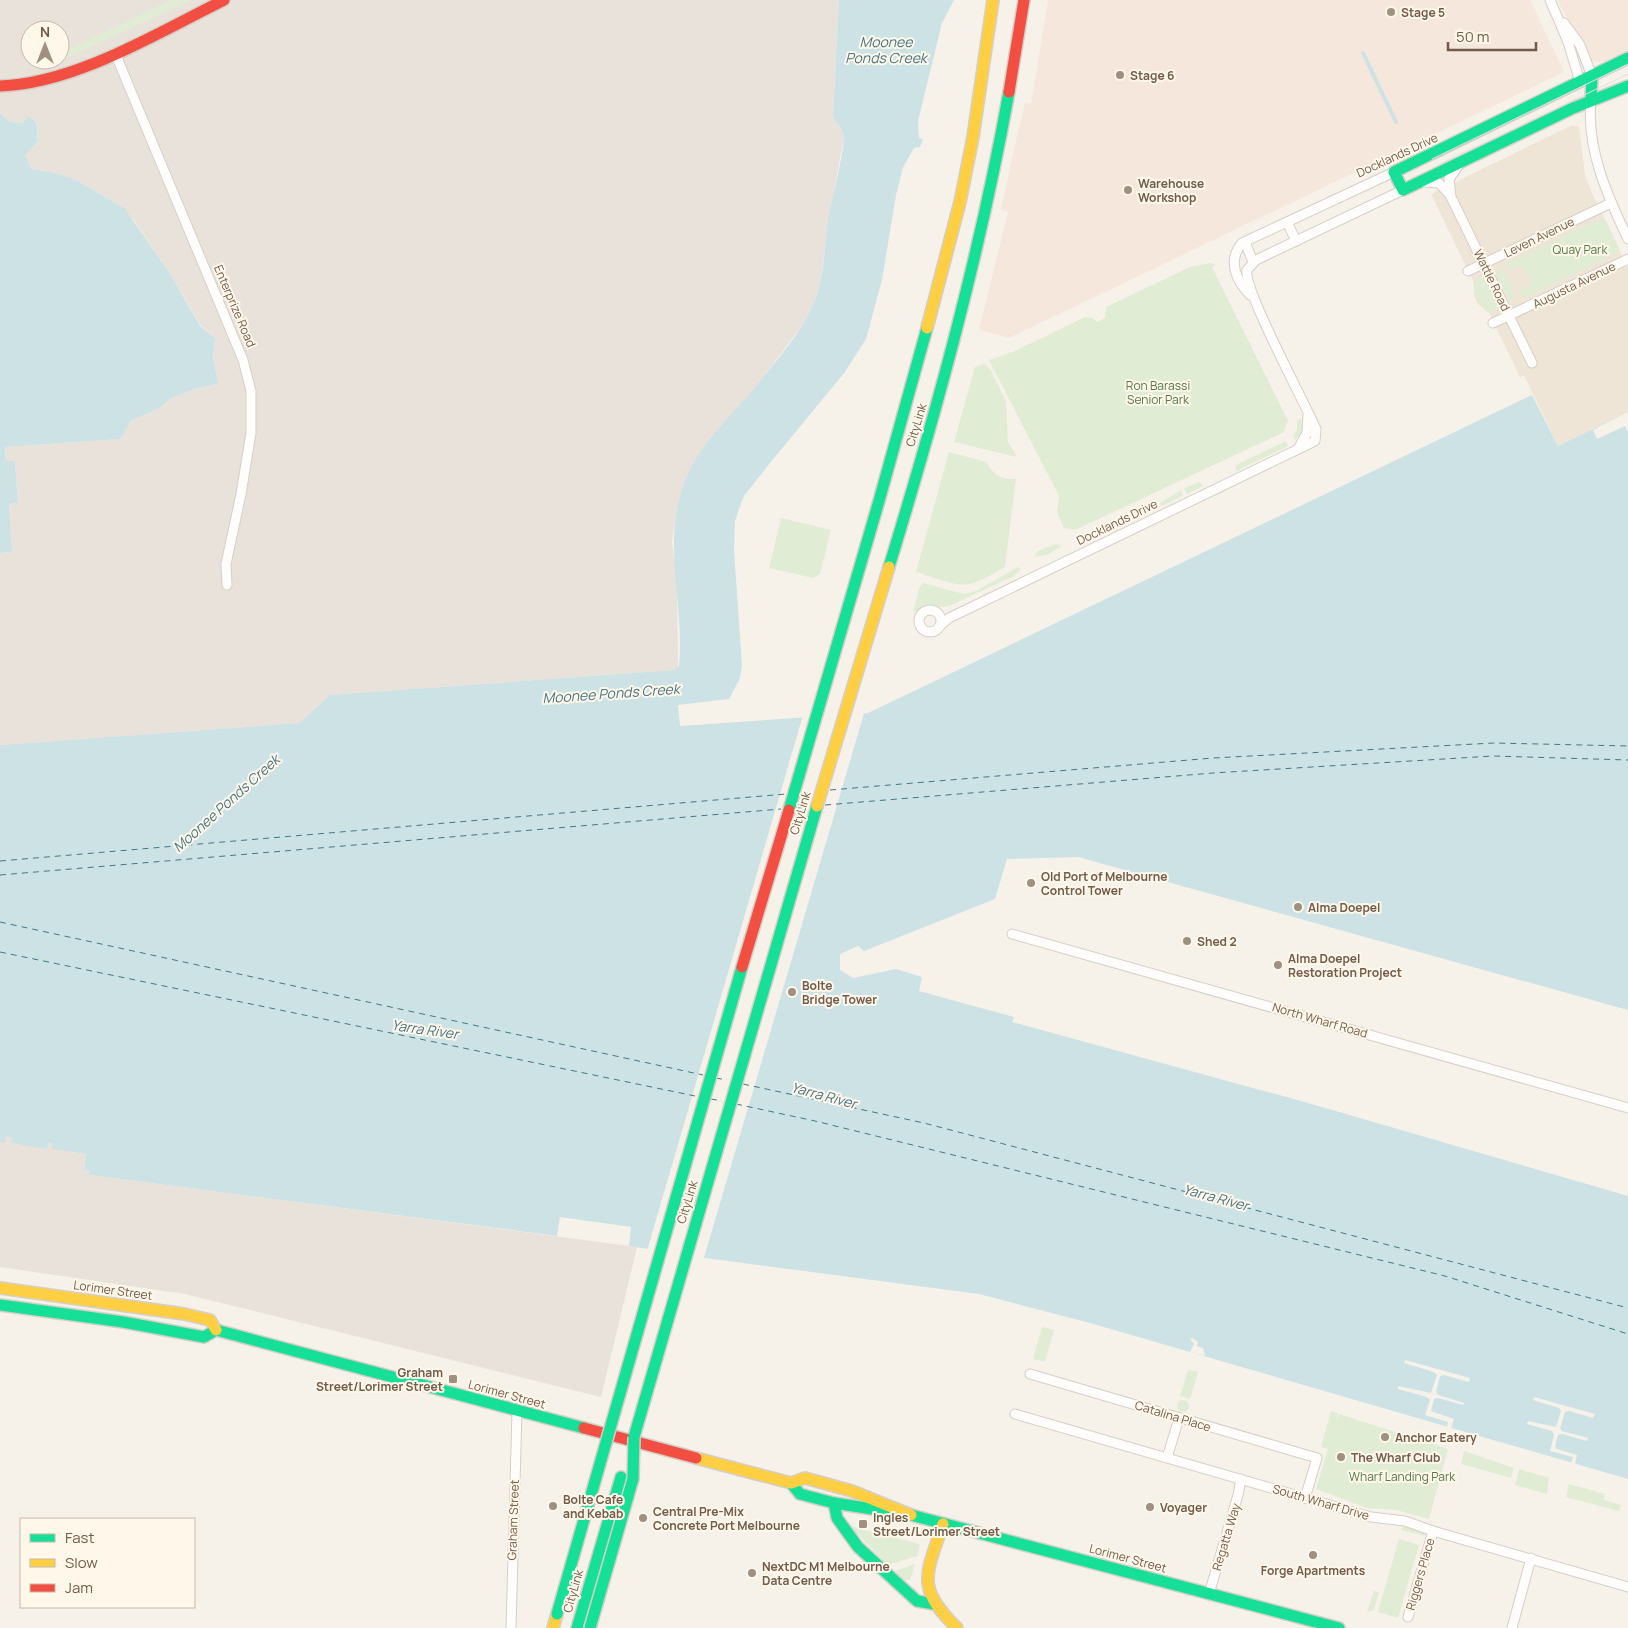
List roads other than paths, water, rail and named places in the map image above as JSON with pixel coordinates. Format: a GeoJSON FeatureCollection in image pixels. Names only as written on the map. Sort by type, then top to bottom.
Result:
{"type":"FeatureCollection","features":[{"type":"Feature","properties":{"kind":"main road"},"geometry":{"type":"LineString","coordinates":[[0,86],[29,86],[57,78],[115,53],[224,0]]}},
{"type":"Feature","properties":{"kind":"main road","name":"CityLink"},"geometry":{"type":"LineString","coordinates":[[553,1628],[719,1043],[912,386],[960,202],[974,137],[992,0]]}},
{"type":"Feature","properties":{"kind":"main road","name":"CityLink"},"geometry":{"type":"LineString","coordinates":[[577,1628],[800,863],[937,403],[964,303],[986,209],[1004,122],[1024,0]]}},
{"type":"Feature","properties":{"kind":"main road","name":"Docklands Drive"},"geometry":{"type":"LineString","coordinates":[[1399,169],[1628,58]]}},
{"type":"Feature","properties":{"kind":"main road"},"geometry":{"type":"LineString","coordinates":[[1588,102],[1593,88],[1592,76]]}},
{"type":"Feature","properties":{"kind":"main road"},"geometry":{"type":"LineString","coordinates":[[1580,82],[1588,102]]}},
{"type":"Feature","properties":{"kind":"main road"},"geometry":{"type":"LineString","coordinates":[[1399,169],[1412,186],[1588,102],[1628,86]]}},
{"type":"Feature","properties":{"kind":"main road","name":"Lorimer Street"},"geometry":{"type":"LineString","coordinates":[[0,1288],[184,1314],[210,1320],[216,1330],[791,1483],[805,1478],[852,1491],[911,1515],[1338,1628]]}},
{"type":"Feature","properties":{"kind":"main road","name":"Lorimer Street"},"geometry":{"type":"LineString","coordinates":[[0,1305],[123,1322],[204,1337],[216,1330]]}},
{"type":"Feature","properties":{"kind":"main road"},"geometry":{"type":"LineString","coordinates":[[590,1628],[633,1479],[634,1437]]}},
{"type":"Feature","properties":{"kind":"main road","name":"Lorimer Street"},"geometry":{"type":"LineString","coordinates":[[791,1483],[800,1494],[834,1504],[911,1515]]}},
{"type":"Feature","properties":{"kind":"main road"},"geometry":{"type":"LineString","coordinates":[[834,1504],[837,1518],[858,1547],[917,1601],[934,1604]]}},
{"type":"Feature","properties":{"kind":"main road"},"geometry":{"type":"LineString","coordinates":[[943,1524],[928,1574],[929,1591],[934,1604],[957,1628]]}},
{"type":"Feature","properties":{"kind":"street"},"geometry":{"type":"LineString","coordinates":[[1550,0],[1580,82]]}},
{"type":"Feature","properties":{"kind":"street"},"geometry":{"type":"LineString","coordinates":[[1558,18],[1577,40],[1592,76]]}},
{"type":"Feature","properties":{"kind":"street","name":"Enterprize Road"},"geometry":{"type":"LineString","coordinates":[[115,53],[243,360],[251,391],[251,434],[241,494],[226,564],[227,585]]}},
{"type":"Feature","properties":{"kind":"street"},"geometry":{"type":"LineString","coordinates":[[1588,102],[1598,169],[1628,239]]}},
{"type":"Feature","properties":{"kind":"street","name":"Wattle Road"},"geometry":{"type":"LineString","coordinates":[[1452,197],[1449,179],[1452,172],[1464,160]]}},
{"type":"Feature","properties":{"kind":"street","name":"Docklands Drive"},"geometry":{"type":"LineString","coordinates":[[1257,306],[1240,283],[1235,270],[1235,254],[1245,242],[1399,169]]}},
{"type":"Feature","properties":{"kind":"street","name":"Wattle Road"},"geometry":{"type":"LineString","coordinates":[[1412,186],[1436,182],[1442,185],[1452,197],[1532,363]]}},
{"type":"Feature","properties":{"kind":"street"},"geometry":{"type":"LineString","coordinates":[[1245,242],[1253,262],[1412,186]]}},
{"type":"Feature","properties":{"kind":"street","name":"Leven Avenue"},"geometry":{"type":"LineString","coordinates":[[1468,271],[1611,202]]}},
{"type":"Feature","properties":{"kind":"street"},"geometry":{"type":"LineString","coordinates":[[1287,222],[1296,240]]}},
{"type":"Feature","properties":{"kind":"street","name":"Augusta Avenue"},"geometry":{"type":"LineString","coordinates":[[1493,323],[1628,259]]}},
{"type":"Feature","properties":{"kind":"street","name":"Docklands Drive"},"geometry":{"type":"LineString","coordinates":[[940,626],[944,621],[955,615],[1292,453],[1302,445],[1307,433],[1306,407],[1257,306],[1246,276],[1248,268],[1253,262]]}},
{"type":"Feature","properties":{"kind":"street"},"geometry":{"type":"LineString","coordinates":[[934,611],[940,615],[940,626],[935,631],[928,632],[920,624],[921,614],[927,610],[934,611],[946,615],[955,615]]}},
{"type":"Feature","properties":{"kind":"street","name":"North Wharf Road"},"geometry":{"type":"LineString","coordinates":[[1012,934],[1628,1108]]}},
{"type":"Feature","properties":{"kind":"street","name":"Catalina Place"},"geometry":{"type":"LineString","coordinates":[[1030,1374],[1317,1458],[1305,1498]]}},
{"type":"Feature","properties":{"kind":"street","name":"Graham Street"},"geometry":{"type":"LineString","coordinates":[[510,1628],[517,1411]]}},
{"type":"Feature","properties":{"kind":"street","name":"South Wharf Drive"},"geometry":{"type":"LineString","coordinates":[[1015,1414],[1371,1517],[1417,1524],[1432,1531],[1628,1587]]}},
{"type":"Feature","properties":{"kind":"street"},"geometry":{"type":"LineString","coordinates":[[1167,1458],[1179,1418]]}},
{"type":"Feature","properties":{"kind":"street","name":"Regatta Way"},"geometry":{"type":"LineString","coordinates":[[1209,1594],[1241,1479]]}},
{"type":"Feature","properties":{"kind":"street","name":"Riggers Place"},"geometry":{"type":"LineString","coordinates":[[1408,1617],[1432,1531]]}},
{"type":"Feature","properties":{"kind":"street"},"geometry":{"type":"LineString","coordinates":[[1512,1628],[1531,1558]]}},
{"type":"Feature","properties":{"kind":"water"},"geometry":{"type":"Polygon","coordinates":[[[839,0],[954,0],[942,23],[918,121],[919,138],[923,139],[920,147],[914,148],[903,167],[896,195],[882,280],[866,339],[845,372],[744,496],[735,521],[734,550],[742,666],[740,678],[729,699],[678,705],[680,726],[868,713],[1532,395],[1558,446],[1628,412],[1628,1010],[1078,857],[1007,859],[995,899],[864,951],[858,946],[840,954],[840,970],[853,978],[896,969],[922,977],[919,991],[1014,1017],[1012,1022],[1308,1103],[1628,1196],[1628,1479],[1090,1323],[979,1294],[705,1258],[629,1246],[631,1227],[560,1217],[557,1236],[90,1175],[90,1171],[84,1170],[86,1154],[52,1149],[53,1144],[48,1143],[47,1149],[11,1143],[11,1138],[6,1137],[4,1143],[0,1142],[0,745],[299,723],[330,695],[674,670],[679,666],[680,641],[674,549],[678,503],[686,478],[701,451],[798,332],[811,308],[820,283],[829,215],[840,166],[844,137],[841,128],[833,117],[839,0]]]}},
{"type":"Feature","properties":{"kind":"water"},"geometry":{"type":"Polygon","coordinates":[[[0,114],[10,122],[22,123],[27,117],[36,123],[38,141],[25,155],[31,169],[57,173],[78,181],[125,209],[169,272],[201,327],[215,338],[213,357],[218,384],[198,388],[173,397],[159,408],[131,421],[120,439],[5,447],[6,461],[15,461],[18,503],[9,504],[12,552],[0,553],[0,114]]]}},
{"type":"Feature","properties":{"kind":"waterway"},"geometry":{"type":"LineString","coordinates":[[1363,53],[1396,122]]}},
{"type":"Feature","properties":{"kind":"tram line"},"geometry":{"type":"LineString","coordinates":[[1432,159],[1628,64]]}},
{"type":"Feature","properties":{"kind":"tram line"},"geometry":{"type":"LineString","coordinates":[[1440,164],[1628,74]]}},
{"type":"Feature","properties":{"kind":"place","name":"Stage 5"},"geometry":{"type":"Point","coordinates":[1391,12]}},
{"type":"Feature","properties":{"kind":"place","name":"Stage 6"},"geometry":{"type":"Point","coordinates":[1120,75]}},
{"type":"Feature","properties":{"kind":"place","name":"Warehouse Workshop"},"geometry":{"type":"Point","coordinates":[1128,190]}},
{"type":"Feature","properties":{"kind":"place","name":"Old Port of Melbourne Control Tower"},"geometry":{"type":"Point","coordinates":[1031,883]}},
{"type":"Feature","properties":{"kind":"place","name":"Alma Doepel"},"geometry":{"type":"Point","coordinates":[1298,907]}},
{"type":"Feature","properties":{"kind":"place","name":"Shed 2"},"geometry":{"type":"Point","coordinates":[1187,941]}},
{"type":"Feature","properties":{"kind":"place","name":"Alma Doepel Restoration Project"},"geometry":{"type":"Point","coordinates":[1278,965]}},
{"type":"Feature","properties":{"kind":"place","name":"Bolte Bridge Tower"},"geometry":{"type":"Point","coordinates":[792,992]}},
{"type":"Feature","properties":{"kind":"place","name":"Graham Street/Lorimer Street"},"geometry":{"type":"Point","coordinates":[453,1379]}},
{"type":"Feature","properties":{"kind":"place","name":"Anchor Eatery"},"geometry":{"type":"Point","coordinates":[1385,1437]}},
{"type":"Feature","properties":{"kind":"place","name":"The Wharf Club"},"geometry":{"type":"Point","coordinates":[1341,1457]}},
{"type":"Feature","properties":{"kind":"place","name":"Bolte Cafe and Kebab"},"geometry":{"type":"Point","coordinates":[553,1506]}},
{"type":"Feature","properties":{"kind":"place","name":"Voyager"},"geometry":{"type":"Point","coordinates":[1150,1507]}},
{"type":"Feature","properties":{"kind":"place","name":"Central Pre-Mix Concrete Port Melbourne"},"geometry":{"type":"Point","coordinates":[643,1518]}},
{"type":"Feature","properties":{"kind":"place","name":"Ingles Street/Lorimer Street"},"geometry":{"type":"Point","coordinates":[863,1524]}},
{"type":"Feature","properties":{"kind":"place","name":"Forge Apartments"},"geometry":{"type":"Point","coordinates":[1313,1555]}},
{"type":"Feature","properties":{"kind":"place","name":"NextDC M1 Melbourne Data Centre"},"geometry":{"type":"Point","coordinates":[752,1573]}},
{"type":"Feature","properties":{"kind":"water label","name":"Moonee Ponds Creek"},"geometry":{"type":"Point","coordinates":[886,49]}},
{"type":"Feature","properties":{"kind":"water label","name":"Moonee Ponds Creek"},"geometry":{"type":"Point","coordinates":[611,693]}},
{"type":"Feature","properties":{"kind":"water label","name":"Moonee Ponds Creek"},"geometry":{"type":"Point","coordinates":[226,803]}},
{"type":"Feature","properties":{"kind":"water label","name":"Yarra River"},"geometry":{"type":"Point","coordinates":[425,1029]}},
{"type":"Feature","properties":{"kind":"water label","name":"Yarra River"},"geometry":{"type":"Point","coordinates":[824,1095]}},
{"type":"Feature","properties":{"kind":"water label","name":"Yarra River"},"geometry":{"type":"Point","coordinates":[1216,1197]}},
{"type":"Feature","properties":{"kind":"park label","name":"Quay Park"},"geometry":{"type":"Point","coordinates":[1580,249]}},
{"type":"Feature","properties":{"kind":"park label","name":"Ron Barassi Senior Park"},"geometry":{"type":"Point","coordinates":[1158,392]}},
{"type":"Feature","properties":{"kind":"park label","name":"Wharf Landing Park"},"geometry":{"type":"Point","coordinates":[1402,1476]}}]}
